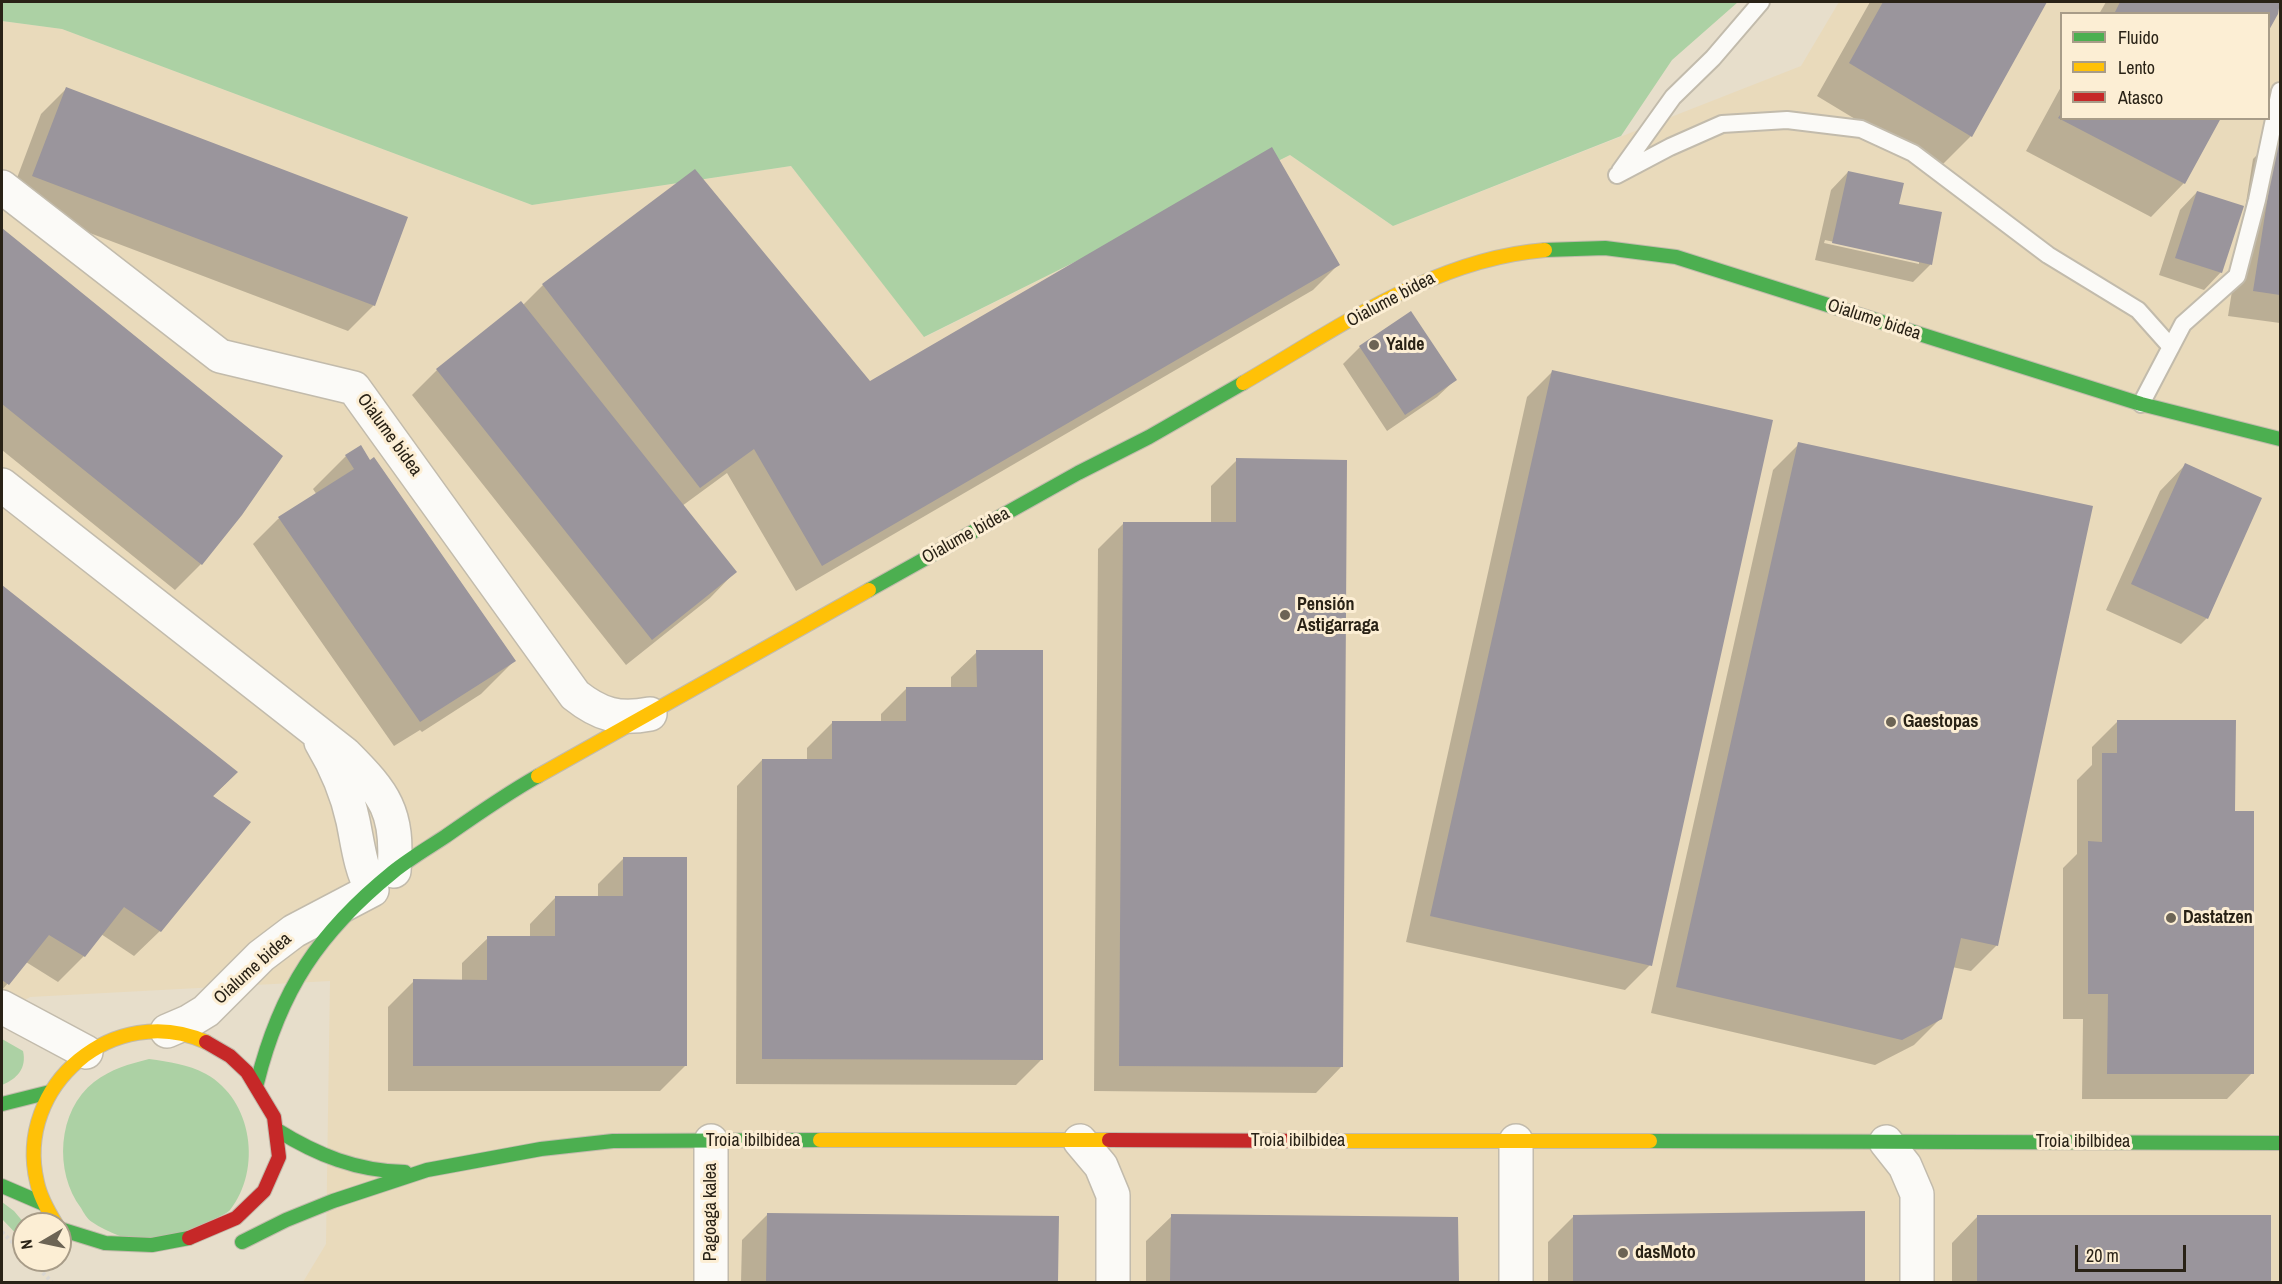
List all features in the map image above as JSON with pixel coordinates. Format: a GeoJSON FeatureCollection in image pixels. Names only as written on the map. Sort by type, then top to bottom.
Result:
{"type":"FeatureCollection","features":[{"type":"Feature","properties":{"kind":"street","name":"Oialume bidea"},"geometry":{"type":"LineString","coordinates":[[2,187],[220,357],[354,388],[575,695],[590,707],[607,714],[621,717],[650,714]]}},
{"type":"Feature","properties":{"kind":"street","name":"Oialume bidea"},"geometry":{"type":"LineString","coordinates":[[166,1031],[206,1011],[261,956],[294,931],[383,880],[515,789],[1078,473],[1149,436],[1411,286],[1452,269],[1495,256],[1538,249],[1584,246],[1630,249],[1676,257],[2141,404],[2280,440]]}},
{"type":"Feature","properties":{"kind":"street"},"geometry":{"type":"LineString","coordinates":[[2,485],[314,730],[333,762],[346,796],[361,865],[383,880]]}},
{"type":"Feature","properties":{"kind":"street","name":"Oialume bidea"},"geometry":{"type":"LineString","coordinates":[[257,1083],[266,1046],[297,976],[318,945],[344,915],[383,880]]}},
{"type":"Feature","properties":{"kind":"street"},"geometry":{"type":"LineString","coordinates":[[2,1007],[86,1052]]}},
{"type":"Feature","properties":{"kind":"street"},"geometry":{"type":"LineString","coordinates":[[49,1212],[35,1176],[33,1148],[38,1119],[50,1092],[60,1077],[86,1052],[111,1039],[138,1032],[166,1031],[193,1036],[218,1047],[239,1063],[257,1083],[266,1098],[276,1130],[279,1154],[276,1179],[263,1213],[242,1242],[229,1253]]}},
{"type":"Feature","properties":{"kind":"street"},"geometry":{"type":"LineString","coordinates":[[2,1104],[50,1092]]}},
{"type":"Feature","properties":{"kind":"street","name":"Troia ibilbidea"},"geometry":{"type":"LineString","coordinates":[[276,1130],[311,1150],[345,1163],[391,1171],[428,1170]]}},
{"type":"Feature","properties":{"kind":"street","name":"Pagoaga kalea"},"geometry":{"type":"LineString","coordinates":[[711,1141],[711,1282]]}},
{"type":"Feature","properties":{"kind":"street"},"geometry":{"type":"LineString","coordinates":[[1080,1141],[1101,1166],[1113,1195],[1113,1282]]}},
{"type":"Feature","properties":{"kind":"street"},"geometry":{"type":"LineString","coordinates":[[1516,1141],[1516,1282]]}},
{"type":"Feature","properties":{"kind":"street","name":"Troia ibilbidea"},"geometry":{"type":"LineString","coordinates":[[242,1242],[286,1220],[333,1201],[428,1170],[541,1149],[601,1142],[2280,1143]]}},
{"type":"Feature","properties":{"kind":"street"},"geometry":{"type":"LineString","coordinates":[[1886,1142],[1905,1166],[1917,1194],[1917,1282]]}},
{"type":"Feature","properties":{"kind":"street"},"geometry":{"type":"LineString","coordinates":[[2,1186],[44,1204]]}},
{"type":"Feature","properties":{"kind":"street"},"geometry":{"type":"LineString","coordinates":[[72,1242],[79,1249]]}},
{"type":"Feature","properties":{"kind":"lane"},"geometry":{"type":"LineString","coordinates":[[1761,2],[1713,58],[1674,97],[1617,175],[1670,147],[1722,124],[1787,120],[1861,129],[1913,153],[2048,255],[2138,310],[2172,347]]}},
{"type":"Feature","properties":{"kind":"lane"},"geometry":{"type":"LineString","coordinates":[[2141,404],[2183,324],[2236,276],[2257,200],[2280,91]]}},
{"type":"Feature","properties":{"kind":"shaded area"},"geometry":{"type":"Polygon","coordinates":[[[1839,2],[2280,2],[2280,1282],[303,1282],[326,1244],[330,981],[30,997],[2,1013],[2,21],[62,29],[532,205],[791,166],[925,337],[1290,155],[1393,226],[1801,66],[1839,2]]]}},
{"type":"Feature","properties":{"kind":"green space"},"geometry":{"type":"Polygon","coordinates":[[[2,2],[1738,2],[1672,60],[1621,136],[1393,226],[1290,155],[924,337],[791,166],[532,205],[62,29],[2,21],[2,2]]]}},
{"type":"Feature","properties":{"kind":"green space"},"geometry":{"type":"Polygon","coordinates":[[[2,1039],[23,1051],[24,1063],[20,1072],[12,1080],[2,1085],[2,1039]]]}},
{"type":"Feature","properties":{"kind":"green space"},"geometry":{"type":"Polygon","coordinates":[[[149,1059],[192,1068],[206,1074],[222,1086],[234,1101],[243,1118],[248,1137],[249,1156],[240,1194],[230,1210],[147,1247],[105,1229],[87,1218],[72,1193],[63,1160],[67,1125],[82,1094],[100,1077],[127,1065],[149,1059]]]}},
{"type":"Feature","properties":{"kind":"green space"},"geometry":{"type":"Polygon","coordinates":[[[2,1202],[15,1212],[12,1212],[12,1229],[2,1219],[2,1202]]]}},
{"type":"Feature","properties":{"kind":"building"},"geometry":{"type":"Polygon","coordinates":[[[1883,2],[2047,2],[1972,137],[1849,63],[1883,2]]]}},
{"type":"Feature","properties":{"kind":"building"},"geometry":{"type":"Polygon","coordinates":[[[2120,2],[2280,2],[2278,14],[2270,28],[2270,12],[2115,12],[2120,2]]]}},
{"type":"Feature","properties":{"kind":"building"},"geometry":{"type":"Polygon","coordinates":[[[66,87],[408,217],[375,306],[32,176],[66,87]]]}},
{"type":"Feature","properties":{"kind":"building"},"geometry":{"type":"Polygon","coordinates":[[[2062,120],[2220,120],[2185,184],[2062,120]]]}},
{"type":"Feature","properties":{"kind":"building"},"geometry":{"type":"Polygon","coordinates":[[[2278,132],[2280,132],[2280,295],[2253,291],[2278,132]]]}},
{"type":"Feature","properties":{"kind":"building"},"geometry":{"type":"Polygon","coordinates":[[[1272,147],[1340,265],[822,566],[754,449],[700,488],[542,284],[695,169],[870,381],[1272,147]]]}},
{"type":"Feature","properties":{"kind":"building"},"geometry":{"type":"Polygon","coordinates":[[[1848,171],[1904,183],[1899,204],[1942,212],[1932,265],[1832,243],[1848,171]]]}},
{"type":"Feature","properties":{"kind":"building"},"geometry":{"type":"Polygon","coordinates":[[[2197,191],[2244,206],[2222,273],[2175,258],[2197,191]]]}},
{"type":"Feature","properties":{"kind":"building"},"geometry":{"type":"Polygon","coordinates":[[[2,228],[283,456],[242,515],[202,565],[2,404],[2,228]]]}},
{"type":"Feature","properties":{"kind":"building"},"geometry":{"type":"Polygon","coordinates":[[[521,301],[737,572],[652,640],[436,369],[521,301]]]}},
{"type":"Feature","properties":{"kind":"building"},"geometry":{"type":"Polygon","coordinates":[[[1411,311],[1457,380],[1405,415],[1359,346],[1411,311]]]}},
{"type":"Feature","properties":{"kind":"building"},"geometry":{"type":"Polygon","coordinates":[[[1552,370],[1773,420],[1652,966],[1430,916],[1552,370]]]}},
{"type":"Feature","properties":{"kind":"building","name":"Gaestopas"},"geometry":{"type":"Polygon","coordinates":[[[1798,442],[2093,506],[1998,946],[1961,938],[1942,1019],[1902,1040],[1676,987],[1798,442]]]}},
{"type":"Feature","properties":{"kind":"building"},"geometry":{"type":"Polygon","coordinates":[[[361,445],[370,460],[374,457],[516,661],[420,722],[278,517],[354,469],[345,455],[361,445]]]}},
{"type":"Feature","properties":{"kind":"building"},"geometry":{"type":"Polygon","coordinates":[[[1236,458],[1347,460],[1343,1067],[1119,1066],[1123,522],[1236,522],[1236,458]]]}},
{"type":"Feature","properties":{"kind":"building"},"geometry":{"type":"Polygon","coordinates":[[[2185,463],[2262,498],[2208,619],[2131,584],[2185,463]]]}},
{"type":"Feature","properties":{"kind":"building"},"geometry":{"type":"Polygon","coordinates":[[[2,585],[238,772],[213,796],[251,822],[161,932],[124,907],[85,957],[49,935],[9,985],[2,980],[2,585]]]}},
{"type":"Feature","properties":{"kind":"building"},"geometry":{"type":"Polygon","coordinates":[[[976,650],[1043,650],[1043,1060],[762,1059],[762,759],[832,759],[832,721],[906,721],[906,687],[977,687],[976,650]]]}},
{"type":"Feature","properties":{"kind":"building","name":"Dastatzen"},"geometry":{"type":"Polygon","coordinates":[[[2117,720],[2236,720],[2235,811],[2254,811],[2254,1074],[2107,1074],[2108,994],[2088,994],[2088,841],[2102,842],[2102,753],[2117,753],[2117,720]]]}},
{"type":"Feature","properties":{"kind":"building"},"geometry":{"type":"Polygon","coordinates":[[[623,857],[687,857],[687,1066],[413,1066],[413,979],[487,980],[487,936],[555,936],[555,896],[623,896],[623,857]]]}},
{"type":"Feature","properties":{"kind":"building"},"geometry":{"type":"Polygon","coordinates":[[[1865,1211],[1865,1282],[1573,1282],[1573,1215],[1865,1211]]]}},
{"type":"Feature","properties":{"kind":"building"},"geometry":{"type":"Polygon","coordinates":[[[767,1213],[1059,1216],[1058,1282],[766,1282],[767,1213]]]}},
{"type":"Feature","properties":{"kind":"building"},"geometry":{"type":"Polygon","coordinates":[[[1171,1214],[1458,1217],[1459,1282],[1170,1282],[1171,1214]]]}},
{"type":"Feature","properties":{"kind":"building"},"geometry":{"type":"Polygon","coordinates":[[[1977,1215],[2271,1215],[2271,1282],[1977,1282],[1977,1215]]]}},
{"type":"Feature","properties":{"kind":"traffic: fast"},"geometry":{"type":"LineString","coordinates":[[1545,250],[1605,248],[1676,257],[2141,404],[2280,439]]}},
{"type":"Feature","properties":{"kind":"traffic: fast"},"geometry":{"type":"LineString","coordinates":[[869,590],[1243,383]]}},
{"type":"Feature","properties":{"kind":"traffic: fast"},"geometry":{"type":"LineString","coordinates":[[257,1083],[266,1050],[291,991],[306,965],[344,917],[393,872],[503,797],[538,776]]}},
{"type":"Feature","properties":{"kind":"traffic: fast"},"geometry":{"type":"LineString","coordinates":[[2,1104],[50,1092]]}},
{"type":"Feature","properties":{"kind":"traffic: fast"},"geometry":{"type":"LineString","coordinates":[[277,1130],[307,1147],[338,1160],[370,1169],[405,1172]]}},
{"type":"Feature","properties":{"kind":"traffic: fast"},"geometry":{"type":"LineString","coordinates":[[242,1242],[286,1220],[333,1201],[427,1170],[541,1149],[613,1141],[820,1140]]}},
{"type":"Feature","properties":{"kind":"traffic: fast"},"geometry":{"type":"LineString","coordinates":[[1650,1141],[2280,1143]]}},
{"type":"Feature","properties":{"kind":"traffic: fast"},"geometry":{"type":"LineString","coordinates":[[2,1186],[44,1204]]}},
{"type":"Feature","properties":{"kind":"traffic: fast"},"geometry":{"type":"LineString","coordinates":[[72,1233],[105,1243],[152,1245],[189,1238]]}},
{"type":"Feature","properties":{"kind":"traffic: slow"},"geometry":{"type":"LineString","coordinates":[[1243,383],[1351,319],[1425,282],[1464,267],[1504,256],[1545,250]]}},
{"type":"Feature","properties":{"kind":"traffic: slow"},"geometry":{"type":"LineString","coordinates":[[538,776],[869,590]]}},
{"type":"Feature","properties":{"kind":"traffic: slow"},"geometry":{"type":"LineString","coordinates":[[49,1212],[38,1188],[34,1146],[41,1113],[56,1084],[79,1060],[106,1043],[138,1033],[172,1032],[206,1042]]}},
{"type":"Feature","properties":{"kind":"traffic: slow"},"geometry":{"type":"LineString","coordinates":[[820,1140],[1109,1140]]}},
{"type":"Feature","properties":{"kind":"traffic: slow"},"geometry":{"type":"LineString","coordinates":[[1335,1141],[1650,1141]]}},
{"type":"Feature","properties":{"kind":"traffic: jam"},"geometry":{"type":"LineString","coordinates":[[189,1238],[236,1218],[264,1191],[279,1157],[274,1117],[247,1072],[230,1056],[206,1042]]}},
{"type":"Feature","properties":{"kind":"traffic: jam"},"geometry":{"type":"LineString","coordinates":[[1109,1140],[1335,1141]]}},
{"type":"Feature","properties":{"kind":"place","name":"Yalde"},"geometry":{"type":"Point","coordinates":[1374,345]}},
{"type":"Feature","properties":{"kind":"place","name":"Pensión Astigarraga"},"geometry":{"type":"Point","coordinates":[1285,615]}},
{"type":"Feature","properties":{"kind":"place","name":"Gaestopas"},"geometry":{"type":"Point","coordinates":[1891,722]}},
{"type":"Feature","properties":{"kind":"place","name":"Dastatzen"},"geometry":{"type":"Point","coordinates":[2171,918]}},
{"type":"Feature","properties":{"kind":"place","name":"dasMoto"},"geometry":{"type":"Point","coordinates":[1623,1253]}}]}
